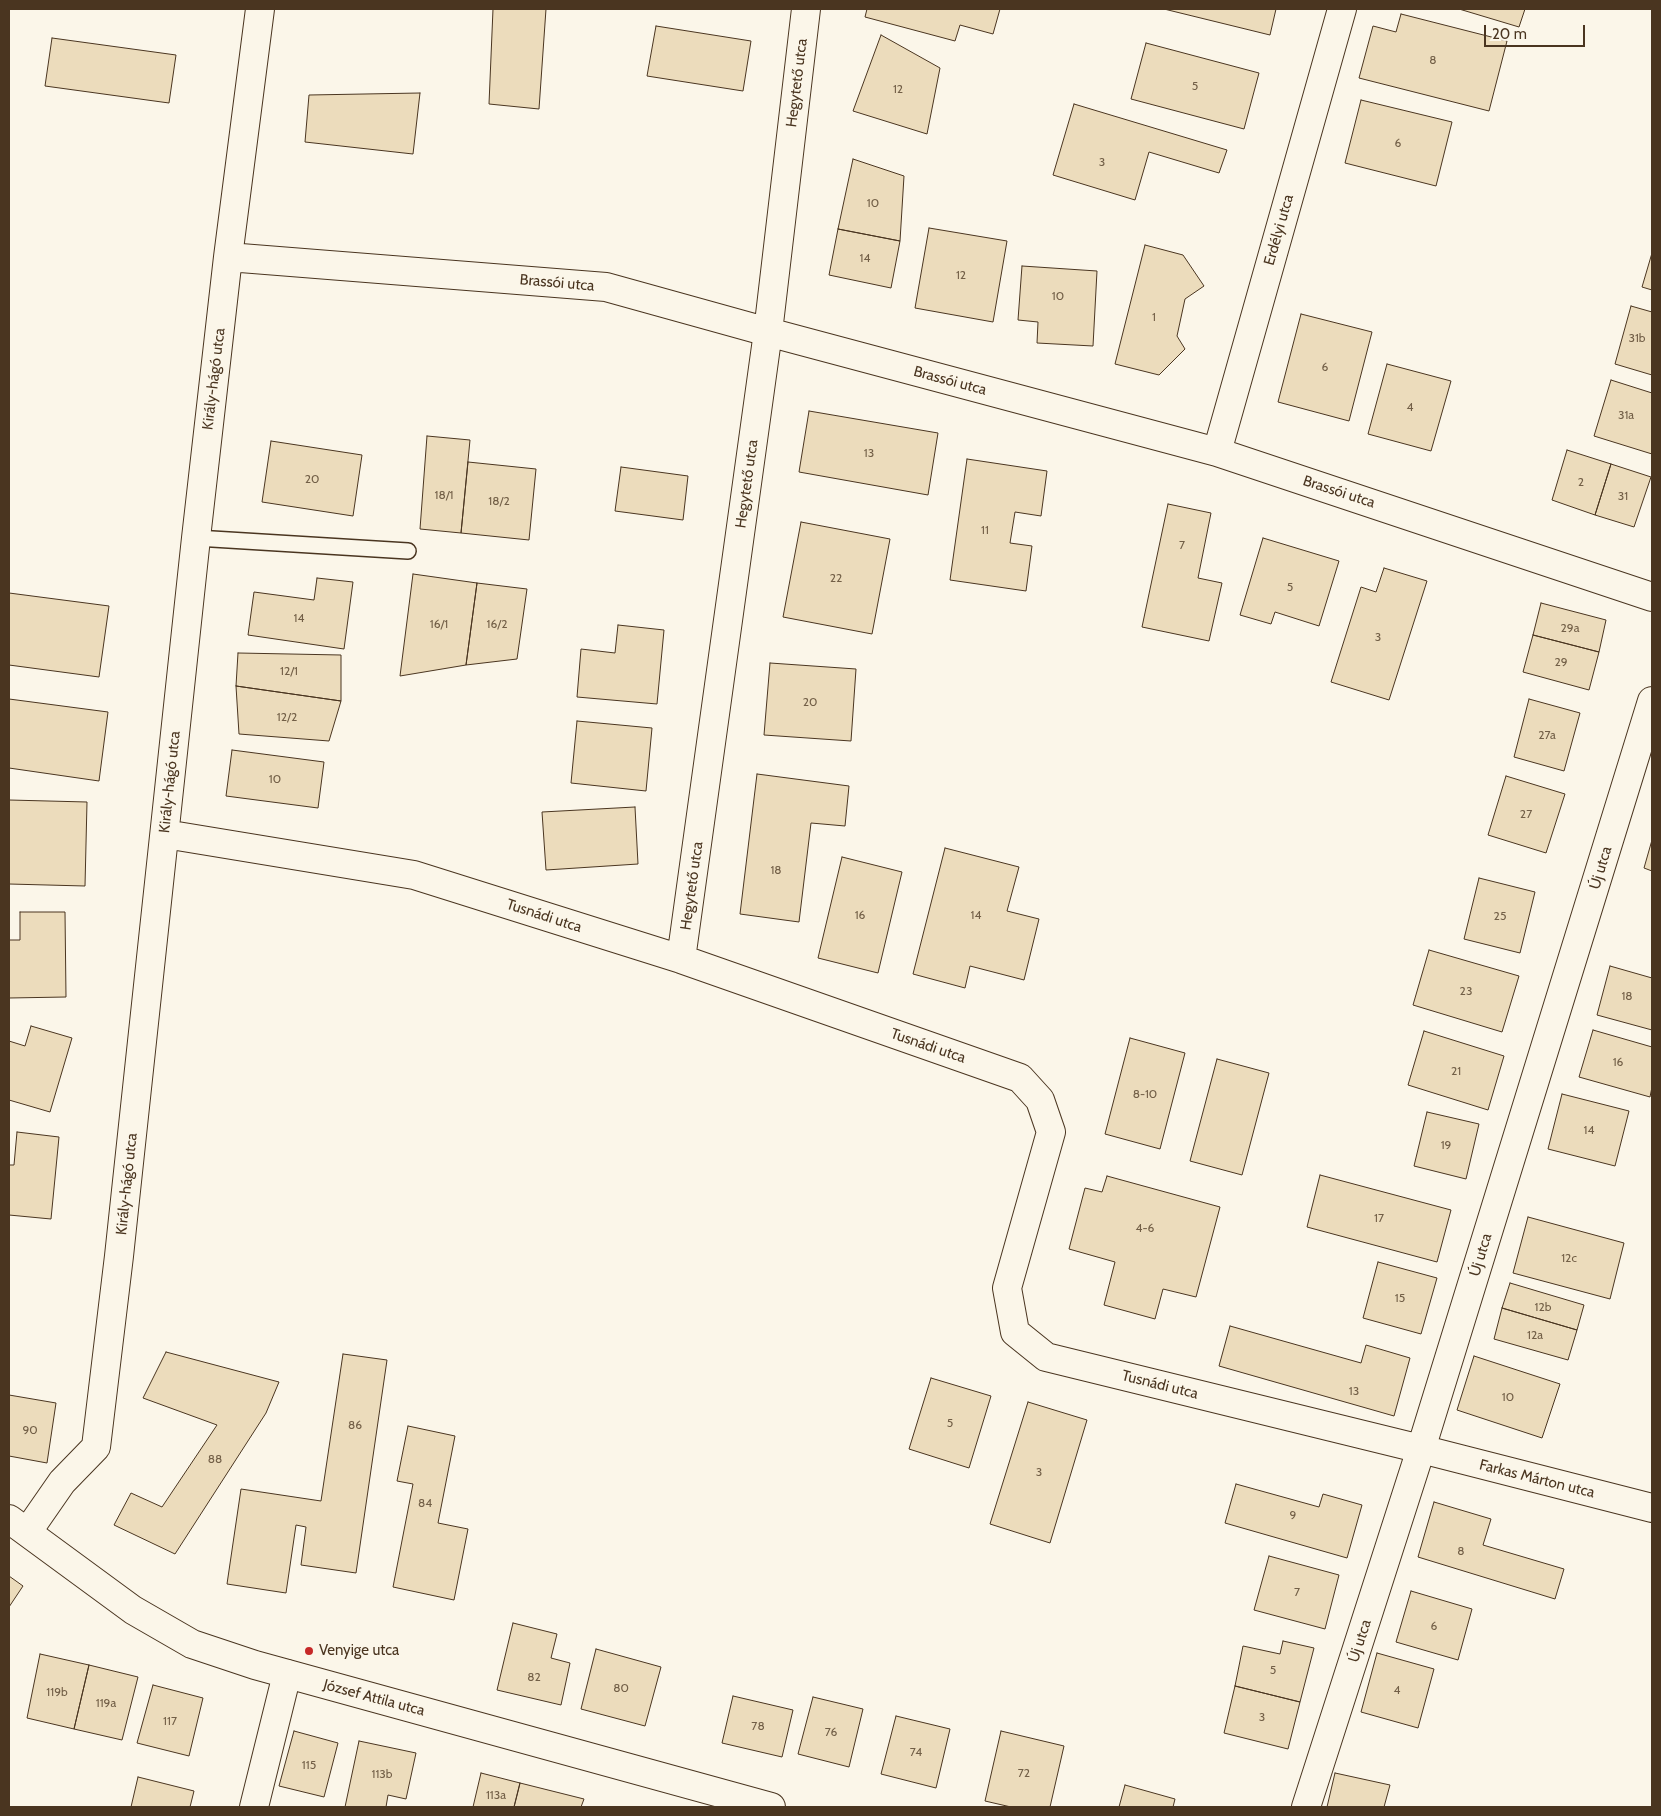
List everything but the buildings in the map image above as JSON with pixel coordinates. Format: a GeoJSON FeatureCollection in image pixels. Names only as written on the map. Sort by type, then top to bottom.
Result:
{"type":"FeatureCollection","features":[{"type":"Feature","properties":{"kind":"street","name":"Király-hágó utca"},"geometry":{"type":"LineString","coordinates":[[18,1525],[96,1447],[120,1246],[228,257],[260,9]]}},
{"type":"Feature","properties":{"kind":"street","name":"Hegytető utca"},"geometry":{"type":"LineString","coordinates":[[682,959],[768,332],[806,9]]}},
{"type":"Feature","properties":{"kind":"street","name":"Erdélyi utca"},"geometry":{"type":"LineString","coordinates":[[1217,452],[1342,9]]}},
{"type":"Feature","properties":{"kind":"street","name":"Brassói utca"},"geometry":{"type":"LineString","coordinates":[[228,257],[606,287],[1217,452],[1652,597]]}},
{"type":"Feature","properties":{"kind":"street","name":"Új utca"},"geometry":{"type":"LineString","coordinates":[[1306,1807],[1421,1449],[1652,702]]}},
{"type":"Feature","properties":{"kind":"street","name":"Tusnádi utca"},"geometry":{"type":"LineString","coordinates":[[165,834],[414,875],[682,959],[1020,1078],[1040,1100],[1051,1132],[1007,1288],[1015,1332],[1046,1357],[1421,1449]]}},
{"type":"Feature","properties":{"kind":"street","name":"Farkas Márton utca"},"geometry":{"type":"LineString","coordinates":[[1421,1449],[1652,1508]]}},
{"type":"Feature","properties":{"kind":"street","name":"József Attila utca"},"geometry":{"type":"LineString","coordinates":[[18,1525],[134,1610],[192,1644],[287,1674],[771,1807]]}},
{"type":"Feature","properties":{"kind":"street"},"geometry":{"type":"LineString","coordinates":[[254,1807],[287,1674]]}},
{"type":"Feature","properties":{"kind":"lane"},"geometry":{"type":"LineString","coordinates":[[196,538],[408,551]]}},
{"type":"Feature","properties":{"kind":"place","name":"Venyige utca"},"geometry":{"type":"Point","coordinates":[309,1651]}}]}
